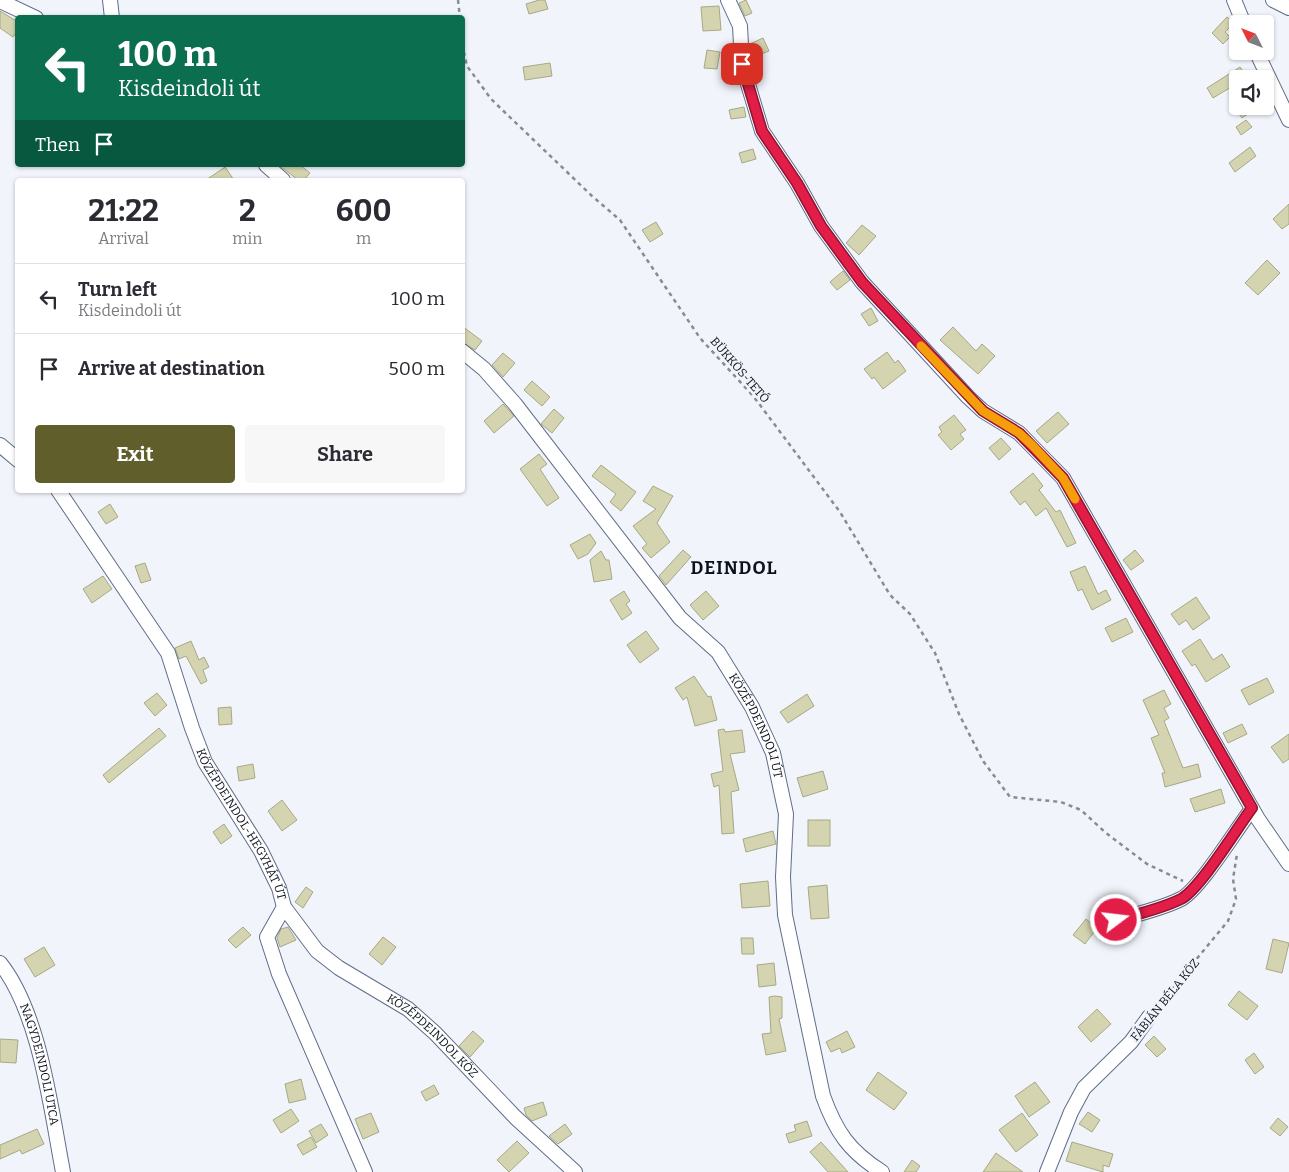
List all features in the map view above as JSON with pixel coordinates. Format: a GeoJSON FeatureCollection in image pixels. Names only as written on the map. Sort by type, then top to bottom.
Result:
{"type":"FeatureCollection","features":[{"type":"Feature","properties":{"kind":"street"},"geometry":{"type":"LineString","coordinates":[[110,0],[112,15]]}},
{"type":"Feature","properties":{"kind":"street"},"geometry":{"type":"LineString","coordinates":[[728,0],[740,26],[742,64],[762,131],[797,183],[821,226],[862,282],[968,397],[983,411],[1019,433],[1063,478],[1252,808],[1289,864]]}},
{"type":"Feature","properties":{"kind":"street"},"geometry":{"type":"LineString","coordinates":[[1234,0],[1240,15]]}},
{"type":"Feature","properties":{"kind":"street"},"geometry":{"type":"LineString","coordinates":[[1273,0],[1289,8]]}},
{"type":"Feature","properties":{"kind":"street"},"geometry":{"type":"LineString","coordinates":[[0,1],[30,15]]}},
{"type":"Feature","properties":{"kind":"street"},"geometry":{"type":"LineString","coordinates":[[1260,60],[1289,120]]}},
{"type":"Feature","properties":{"kind":"street"},"geometry":{"type":"LineString","coordinates":[[268,167],[281,178]]}},
{"type":"Feature","properties":{"kind":"street","name":"KÖZÉPDEINDOLI ÚT"},"geometry":{"type":"LineString","coordinates":[[465,353],[484,369],[515,404],[680,618],[718,652],[752,707],[773,753],[786,814],[783,877],[785,915],[823,1096],[833,1123],[850,1148],[882,1172]]}},
{"type":"Feature","properties":{"kind":"street"},"geometry":{"type":"LineString","coordinates":[[0,445],[15,458]]}},
{"type":"Feature","properties":{"kind":"street","name":"KÖZÉPDEINDOL-HEGYHÁT ÚT"},"geometry":{"type":"LineString","coordinates":[[60,493],[168,653],[205,762],[261,851],[279,888],[284,908],[268,937],[279,974],[366,1172]]}},
{"type":"Feature","properties":{"kind":"street"},"geometry":{"type":"LineString","coordinates":[[1116,920],[1155,910],[1183,898],[1194,887],[1252,808]]}},
{"type":"Feature","properties":{"kind":"street","name":"KÖZÉPDEINDOL KÖZ"},"geometry":{"type":"LineString","coordinates":[[284,908],[317,951],[339,968],[408,1009],[435,1033],[515,1117],[576,1172]]}},
{"type":"Feature","properties":{"kind":"street","name":"NAGYDEINDOLI UTCA"},"geometry":{"type":"LineString","coordinates":[[0,963],[24,1003],[46,1083],[63,1172]]}},
{"type":"Feature","properties":{"kind":"street","name":"FÁBIÁN BÉLA KÖZ"},"geometry":{"type":"LineString","coordinates":[[1047,1172],[1071,1112],[1084,1088],[1131,1042],[1149,1017]]}},
{"type":"Feature","properties":{"kind":"path"},"geometry":{"type":"LineString","coordinates":[[458,0],[460,15]]}},
{"type":"Feature","properties":{"kind":"path","name":"BÜKKÖS-TETŐ"},"geometry":{"type":"LineString","coordinates":[[465,57],[467,66],[491,99],[592,196],[620,220],[700,338],[754,396],[835,505],[890,595],[910,614],[934,653],[959,714],[983,761],[1010,797],[1061,802],[1081,810],[1147,864],[1194,887]]}},
{"type":"Feature","properties":{"kind":"path","name":"FÁBIÁN BÉLA KÖZ"},"geometry":{"type":"LineString","coordinates":[[1149,1017],[1228,921],[1236,899],[1233,879],[1237,851]]}},
{"type":"Feature","properties":{"kind":"building"},"geometry":{"type":"Polygon","coordinates":[[[545,0],[548,9],[529,14],[526,4],[545,0]]]}},
{"type":"Feature","properties":{"kind":"building"},"geometry":{"type":"Polygon","coordinates":[[[746,0],[752,13],[745,16],[739,3],[746,0]]]}},
{"type":"Feature","properties":{"kind":"building"},"geometry":{"type":"Polygon","coordinates":[[[719,6],[721,30],[703,31],[701,7],[719,6]]]}},
{"type":"Feature","properties":{"kind":"building"},"geometry":{"type":"Polygon","coordinates":[[[0,11],[15,20],[15,34],[13,37],[0,28],[0,11]]]}},
{"type":"Feature","properties":{"kind":"building"},"geometry":{"type":"Polygon","coordinates":[[[1227,17],[1229,19],[1229,28],[1225,32],[1229,38],[1223,44],[1212,33],[1227,17]]]}},
{"type":"Feature","properties":{"kind":"building"},"geometry":{"type":"Polygon","coordinates":[[[763,38],[769,51],[751,58],[750,44],[763,38]]]}},
{"type":"Feature","properties":{"kind":"building"},"geometry":{"type":"Polygon","coordinates":[[[707,50],[720,52],[717,69],[704,68],[707,50]]]}},
{"type":"Feature","properties":{"kind":"building"},"geometry":{"type":"Polygon","coordinates":[[[550,63],[552,76],[525,80],[523,67],[550,63]]]}},
{"type":"Feature","properties":{"kind":"building"},"geometry":{"type":"Polygon","coordinates":[[[1229,74],[1229,88],[1213,98],[1207,88],[1229,74]]]}},
{"type":"Feature","properties":{"kind":"building"},"geometry":{"type":"Polygon","coordinates":[[[744,107],[746,117],[731,119],[729,110],[744,107]]]}},
{"type":"Feature","properties":{"kind":"building"},"geometry":{"type":"Polygon","coordinates":[[[1246,120],[1252,127],[1241,135],[1236,127],[1246,120]]]}},
{"type":"Feature","properties":{"kind":"building"},"geometry":{"type":"Polygon","coordinates":[[[1250,147],[1256,156],[1235,172],[1229,163],[1250,147]]]}},
{"type":"Feature","properties":{"kind":"building"},"geometry":{"type":"Polygon","coordinates":[[[753,149],[756,159],[742,163],[739,153],[753,149]]]}},
{"type":"Feature","properties":{"kind":"building"},"geometry":{"type":"Polygon","coordinates":[[[225,167],[233,178],[209,178],[225,167]]]}},
{"type":"Feature","properties":{"kind":"building"},"geometry":{"type":"Polygon","coordinates":[[[282,167],[302,167],[310,173],[306,178],[295,178],[282,167]]]}},
{"type":"Feature","properties":{"kind":"building"},"geometry":{"type":"Polygon","coordinates":[[[1289,204],[1289,224],[1282,229],[1273,219],[1289,204]]]}},
{"type":"Feature","properties":{"kind":"building"},"geometry":{"type":"Polygon","coordinates":[[[656,222],[663,234],[650,242],[642,230],[656,222]]]}},
{"type":"Feature","properties":{"kind":"building"},"geometry":{"type":"Polygon","coordinates":[[[862,225],[876,236],[859,255],[846,243],[862,225]]]}},
{"type":"Feature","properties":{"kind":"building"},"geometry":{"type":"Polygon","coordinates":[[[1267,260],[1280,273],[1258,295],[1245,283],[1267,260]]]}},
{"type":"Feature","properties":{"kind":"building"},"geometry":{"type":"Polygon","coordinates":[[[843,271],[850,280],[837,290],[830,282],[843,271]]]}},
{"type":"Feature","properties":{"kind":"building"},"geometry":{"type":"Polygon","coordinates":[[[871,308],[878,321],[869,326],[861,314],[871,308]]]}},
{"type":"Feature","properties":{"kind":"building"},"geometry":{"type":"Polygon","coordinates":[[[953,327],[976,351],[982,344],[995,356],[978,374],[940,340],[953,327]]]}},
{"type":"Feature","properties":{"kind":"building"},"geometry":{"type":"Polygon","coordinates":[[[465,328],[482,341],[475,350],[465,344],[465,328]]]}},
{"type":"Feature","properties":{"kind":"building"},"geometry":{"type":"Polygon","coordinates":[[[887,352],[895,363],[898,360],[906,371],[883,389],[874,377],[872,379],[864,369],[887,352]]]}},
{"type":"Feature","properties":{"kind":"building"},"geometry":{"type":"Polygon","coordinates":[[[503,353],[515,363],[503,377],[492,365],[503,353]]]}},
{"type":"Feature","properties":{"kind":"building"},"geometry":{"type":"Polygon","coordinates":[[[532,381],[550,397],[542,406],[524,390],[532,381]]]}},
{"type":"Feature","properties":{"kind":"building"},"geometry":{"type":"Polygon","coordinates":[[[503,404],[514,416],[494,433],[484,421],[503,404]]]}},
{"type":"Feature","properties":{"kind":"building"},"geometry":{"type":"Polygon","coordinates":[[[554,409],[564,418],[552,433],[541,424],[554,409]]]}},
{"type":"Feature","properties":{"kind":"building"},"geometry":{"type":"Polygon","coordinates":[[[1058,412],[1069,424],[1047,443],[1036,431],[1058,412]]]}},
{"type":"Feature","properties":{"kind":"building"},"geometry":{"type":"Polygon","coordinates":[[[954,415],[966,430],[960,434],[964,439],[951,450],[938,435],[942,432],[939,427],[954,415]]]}},
{"type":"Feature","properties":{"kind":"building"},"geometry":{"type":"Polygon","coordinates":[[[1001,438],[1011,449],[999,460],[989,448],[1001,438]]]}},
{"type":"Feature","properties":{"kind":"building"},"geometry":{"type":"Polygon","coordinates":[[[539,454],[547,464],[540,469],[559,498],[547,506],[520,469],[539,454]]]}},
{"type":"Feature","properties":{"kind":"building"},"geometry":{"type":"Polygon","coordinates":[[[601,465],[636,492],[621,511],[610,502],[616,494],[592,476],[601,465]]]}},
{"type":"Feature","properties":{"kind":"building"},"geometry":{"type":"Polygon","coordinates":[[[1033,473],[1043,486],[1039,490],[1056,512],[1060,510],[1076,543],[1067,547],[1046,508],[1036,516],[1025,501],[1020,505],[1010,492],[1033,473]]]}},
{"type":"Feature","properties":{"kind":"building"},"geometry":{"type":"Polygon","coordinates":[[[653,486],[673,496],[657,523],[670,542],[651,558],[642,548],[647,544],[633,526],[656,509],[643,501],[653,486]]]}},
{"type":"Feature","properties":{"kind":"building"},"geometry":{"type":"Polygon","coordinates":[[[110,504],[118,517],[106,524],[98,512],[110,504]]]}},
{"type":"Feature","properties":{"kind":"building"},"geometry":{"type":"Polygon","coordinates":[[[590,534],[596,543],[588,554],[578,559],[570,545],[590,534]]]}},
{"type":"Feature","properties":{"kind":"building"},"geometry":{"type":"Polygon","coordinates":[[[683,550],[691,557],[666,585],[659,576],[683,550]]]}},
{"type":"Feature","properties":{"kind":"building"},"geometry":{"type":"Polygon","coordinates":[[[1135,550],[1144,561],[1131,570],[1123,560],[1135,550]]]}},
{"type":"Feature","properties":{"kind":"building"},"geometry":{"type":"Polygon","coordinates":[[[601,551],[606,560],[609,560],[612,579],[594,582],[590,560],[601,551]]]}},
{"type":"Feature","properties":{"kind":"building"},"geometry":{"type":"Polygon","coordinates":[[[145,563],[151,580],[141,583],[135,566],[145,563]]]}},
{"type":"Feature","properties":{"kind":"building"},"geometry":{"type":"Polygon","coordinates":[[[1085,566],[1098,594],[1106,590],[1111,600],[1092,610],[1082,589],[1078,591],[1070,572],[1085,566]]]}},
{"type":"Feature","properties":{"kind":"building"},"geometry":{"type":"Polygon","coordinates":[[[103,576],[112,589],[92,603],[83,589],[103,576]]]}},
{"type":"Feature","properties":{"kind":"building"},"geometry":{"type":"Polygon","coordinates":[[[624,591],[630,601],[626,604],[632,613],[622,620],[610,600],[624,591]]]}},
{"type":"Feature","properties":{"kind":"building"},"geometry":{"type":"Polygon","coordinates":[[[706,591],[719,606],[703,620],[690,605],[706,591]]]}},
{"type":"Feature","properties":{"kind":"building"},"geometry":{"type":"Polygon","coordinates":[[[1196,597],[1210,618],[1193,630],[1186,620],[1179,625],[1171,614],[1196,597]]]}},
{"type":"Feature","properties":{"kind":"building"},"geometry":{"type":"Polygon","coordinates":[[[1126,618],[1133,632],[1112,642],[1105,628],[1126,618]]]}},
{"type":"Feature","properties":{"kind":"building"},"geometry":{"type":"Polygon","coordinates":[[[646,631],[659,649],[640,663],[627,645],[646,631]]]}},
{"type":"Feature","properties":{"kind":"building"},"geometry":{"type":"Polygon","coordinates":[[[1200,639],[1213,660],[1222,654],[1230,667],[1206,682],[1195,664],[1192,666],[1182,651],[1200,639]]]}},
{"type":"Feature","properties":{"kind":"building"},"geometry":{"type":"Polygon","coordinates":[[[191,641],[199,660],[204,657],[209,667],[203,670],[207,681],[201,684],[186,656],[179,659],[175,648],[191,641]]]}},
{"type":"Feature","properties":{"kind":"building"},"geometry":{"type":"Polygon","coordinates":[[[694,676],[708,697],[711,696],[717,720],[695,726],[687,697],[683,700],[675,688],[694,676]]]}},
{"type":"Feature","properties":{"kind":"building"},"geometry":{"type":"Polygon","coordinates":[[[1267,678],[1274,692],[1249,705],[1241,690],[1267,678]]]}},
{"type":"Feature","properties":{"kind":"building"},"geometry":{"type":"Polygon","coordinates":[[[1164,690],[1171,704],[1164,708],[1169,718],[1164,721],[1183,768],[1198,764],[1201,777],[1165,787],[1162,773],[1165,773],[1151,738],[1159,735],[1143,700],[1164,690]]]}},
{"type":"Feature","properties":{"kind":"building"},"geometry":{"type":"Polygon","coordinates":[[[157,693],[167,705],[155,716],[144,703],[157,693]]]}},
{"type":"Feature","properties":{"kind":"building"},"geometry":{"type":"Polygon","coordinates":[[[807,694],[814,706],[788,723],[780,712],[807,694]]]}},
{"type":"Feature","properties":{"kind":"building"},"geometry":{"type":"Polygon","coordinates":[[[231,707],[232,724],[219,725],[218,708],[231,707]]]}},
{"type":"Feature","properties":{"kind":"building"},"geometry":{"type":"Polygon","coordinates":[[[1242,724],[1247,734],[1228,743],[1223,733],[1242,724]]]}},
{"type":"Feature","properties":{"kind":"building"},"geometry":{"type":"Polygon","coordinates":[[[159,728],[166,736],[109,783],[103,775],[159,728]]]}},
{"type":"Feature","properties":{"kind":"building"},"geometry":{"type":"Polygon","coordinates":[[[724,729],[725,732],[742,730],[745,752],[730,754],[739,790],[731,792],[734,833],[722,834],[719,785],[714,787],[711,774],[723,771],[718,730],[724,729]]]}},
{"type":"Feature","properties":{"kind":"building"},"geometry":{"type":"Polygon","coordinates":[[[1289,734],[1289,759],[1283,763],[1271,747],[1289,734]]]}},
{"type":"Feature","properties":{"kind":"building"},"geometry":{"type":"Polygon","coordinates":[[[253,764],[255,778],[239,781],[237,767],[253,764]]]}},
{"type":"Feature","properties":{"kind":"building"},"geometry":{"type":"Polygon","coordinates":[[[823,771],[828,789],[803,797],[797,778],[823,771]]]}},
{"type":"Feature","properties":{"kind":"building"},"geometry":{"type":"Polygon","coordinates":[[[1221,789],[1225,803],[1195,812],[1190,799],[1221,789]]]}},
{"type":"Feature","properties":{"kind":"building"},"geometry":{"type":"Polygon","coordinates":[[[282,800],[297,820],[282,831],[268,811],[282,800]]]}},
{"type":"Feature","properties":{"kind":"building"},"geometry":{"type":"Polygon","coordinates":[[[808,820],[830,820],[830,846],[808,846],[808,820]]]}},
{"type":"Feature","properties":{"kind":"building"},"geometry":{"type":"Polygon","coordinates":[[[224,824],[232,836],[221,844],[213,832],[224,824]]]}},
{"type":"Feature","properties":{"kind":"building"},"geometry":{"type":"Polygon","coordinates":[[[773,831],[776,844],[746,852],[743,839],[773,831]]]}},
{"type":"Feature","properties":{"kind":"building"},"geometry":{"type":"Polygon","coordinates":[[[768,881],[770,906],[742,908],[740,884],[768,881]]]}},
{"type":"Feature","properties":{"kind":"building"},"geometry":{"type":"Polygon","coordinates":[[[827,885],[829,918],[811,919],[808,887],[827,885]]]}},
{"type":"Feature","properties":{"kind":"building"},"geometry":{"type":"Polygon","coordinates":[[[306,887],[313,892],[303,908],[295,902],[306,887]]]}},
{"type":"Feature","properties":{"kind":"building"},"geometry":{"type":"Polygon","coordinates":[[[1086,919],[1097,928],[1085,944],[1073,935],[1086,919]]]}},
{"type":"Feature","properties":{"kind":"building"},"geometry":{"type":"Polygon","coordinates":[[[243,927],[251,935],[236,948],[228,940],[243,927]]]}},
{"type":"Feature","properties":{"kind":"building"},"geometry":{"type":"Polygon","coordinates":[[[288,927],[296,940],[280,947],[277,938],[281,929],[288,927]]]}},
{"type":"Feature","properties":{"kind":"building"},"geometry":{"type":"Polygon","coordinates":[[[383,937],[396,947],[382,965],[369,954],[383,937]]]}},
{"type":"Feature","properties":{"kind":"building"},"geometry":{"type":"Polygon","coordinates":[[[741,938],[753,938],[754,954],[742,954],[741,938]]]}},
{"type":"Feature","properties":{"kind":"building"},"geometry":{"type":"Polygon","coordinates":[[[1273,939],[1289,943],[1282,973],[1266,969],[1273,939]]]}},
{"type":"Feature","properties":{"kind":"building"},"geometry":{"type":"Polygon","coordinates":[[[44,947],[55,965],[35,977],[24,959],[44,947]]]}},
{"type":"Feature","properties":{"kind":"building"},"geometry":{"type":"Polygon","coordinates":[[[774,963],[776,985],[759,987],[757,965],[774,963]]]}},
{"type":"Feature","properties":{"kind":"building"},"geometry":{"type":"Polygon","coordinates":[[[1239,991],[1258,1006],[1247,1020],[1228,1005],[1239,991]]]}},
{"type":"Feature","properties":{"kind":"building"},"geometry":{"type":"Polygon","coordinates":[[[769,997],[782,997],[782,1018],[779,1019],[786,1051],[766,1055],[762,1034],[771,1033],[769,997]]]}},
{"type":"Feature","properties":{"kind":"building"},"geometry":{"type":"Polygon","coordinates":[[[1097,1009],[1111,1024],[1091,1042],[1078,1027],[1097,1009]]]}},
{"type":"Feature","properties":{"kind":"building"},"geometry":{"type":"Polygon","coordinates":[[[473,1031],[484,1041],[470,1057],[459,1046],[473,1031]]]}},
{"type":"Feature","properties":{"kind":"building"},"geometry":{"type":"Polygon","coordinates":[[[847,1031],[855,1047],[842,1053],[840,1048],[831,1052],[826,1042],[847,1031]]]}},
{"type":"Feature","properties":{"kind":"building"},"geometry":{"type":"Polygon","coordinates":[[[1154,1036],[1166,1049],[1157,1057],[1145,1045],[1154,1036]]]}},
{"type":"Feature","properties":{"kind":"building"},"geometry":{"type":"Polygon","coordinates":[[[0,1039],[18,1040],[16,1063],[0,1062],[0,1039]]]}},
{"type":"Feature","properties":{"kind":"building"},"geometry":{"type":"Polygon","coordinates":[[[1254,1053],[1264,1067],[1255,1074],[1245,1060],[1254,1053]]]}},
{"type":"Feature","properties":{"kind":"building"},"geometry":{"type":"Polygon","coordinates":[[[878,1072],[907,1093],[894,1110],[866,1090],[878,1072]]]}},
{"type":"Feature","properties":{"kind":"building"},"geometry":{"type":"Polygon","coordinates":[[[301,1079],[306,1099],[289,1103],[285,1084],[301,1079]]]}},
{"type":"Feature","properties":{"kind":"building"},"geometry":{"type":"Polygon","coordinates":[[[1035,1082],[1050,1102],[1029,1117],[1015,1096],[1035,1082]]]}},
{"type":"Feature","properties":{"kind":"building"},"geometry":{"type":"Polygon","coordinates":[[[434,1085],[439,1094],[426,1101],[421,1092],[434,1085]]]}},
{"type":"Feature","properties":{"kind":"building"},"geometry":{"type":"Polygon","coordinates":[[[543,1102],[547,1115],[532,1121],[526,1115],[524,1108],[543,1102]]]}},
{"type":"Feature","properties":{"kind":"building"},"geometry":{"type":"Polygon","coordinates":[[[291,1109],[299,1121],[281,1133],[273,1120],[291,1109]]]}},
{"type":"Feature","properties":{"kind":"building"},"geometry":{"type":"Polygon","coordinates":[[[1088,1112],[1100,1120],[1092,1132],[1079,1124],[1088,1112]]]}},
{"type":"Feature","properties":{"kind":"building"},"geometry":{"type":"Polygon","coordinates":[[[371,1113],[379,1132],[363,1139],[355,1119],[371,1113]]]}},
{"type":"Feature","properties":{"kind":"building"},"geometry":{"type":"Polygon","coordinates":[[[1022,1113],[1038,1135],[1016,1152],[999,1130],[1022,1113]]]}},
{"type":"Feature","properties":{"kind":"building"},"geometry":{"type":"Polygon","coordinates":[[[1278,1118],[1288,1127],[1280,1136],[1270,1128],[1278,1118]]]}},
{"type":"Feature","properties":{"kind":"building"},"geometry":{"type":"Polygon","coordinates":[[[807,1121],[812,1136],[789,1143],[786,1134],[796,1131],[794,1125],[807,1121]]]}},
{"type":"Feature","properties":{"kind":"building"},"geometry":{"type":"Polygon","coordinates":[[[321,1124],[328,1135],[316,1143],[309,1131],[321,1124]]]}},
{"type":"Feature","properties":{"kind":"building"},"geometry":{"type":"Polygon","coordinates":[[[565,1124],[572,1134],[558,1144],[549,1136],[565,1124]]]}},
{"type":"Feature","properties":{"kind":"building"},"geometry":{"type":"Polygon","coordinates":[[[37,1129],[44,1144],[22,1154],[20,1150],[0,1159],[0,1145],[37,1129]]]}},
{"type":"Feature","properties":{"kind":"building"},"geometry":{"type":"Polygon","coordinates":[[[311,1137],[317,1147],[303,1155],[297,1145],[311,1137]]]}},
{"type":"Feature","properties":{"kind":"building"},"geometry":{"type":"Polygon","coordinates":[[[517,1141],[529,1153],[509,1172],[497,1160],[517,1141]]]}},
{"type":"Feature","properties":{"kind":"building"},"geometry":{"type":"Polygon","coordinates":[[[821,1142],[848,1172],[828,1172],[810,1152],[821,1142]]]}},
{"type":"Feature","properties":{"kind":"building"},"geometry":{"type":"Polygon","coordinates":[[[1072,1142],[1113,1154],[1109,1167],[1103,1165],[1103,1172],[1066,1161],[1072,1142]]]}},
{"type":"Feature","properties":{"kind":"building"},"geometry":{"type":"Polygon","coordinates":[[[996,1153],[1000,1156],[1023,1172],[983,1172],[996,1153]]]}},
{"type":"Feature","properties":{"kind":"building"},"geometry":{"type":"Polygon","coordinates":[[[912,1160],[920,1166],[916,1172],[904,1172],[912,1160]]]}},
{"type":"Feature","properties":{"kind":"slow traffic"},"geometry":{"type":"LineString","coordinates":[[921,346],[983,411],[1019,433],[1032,445],[1063,478],[1075,499]]}},
{"type":"Feature","properties":{"kind":"district","name":"DEINDOL"},"geometry":{"type":"Point","coordinates":[734,568]}},
{"type":"Feature","properties":{"kind":"route"},"geometry":{"type":"LineString","coordinates":[[742,64],[762,131],[797,183],[821,226],[862,282],[968,397],[983,411],[1019,433],[1063,478],[1252,808],[1201,880],[1183,898],[1155,910],[1116,920]]}}]}
